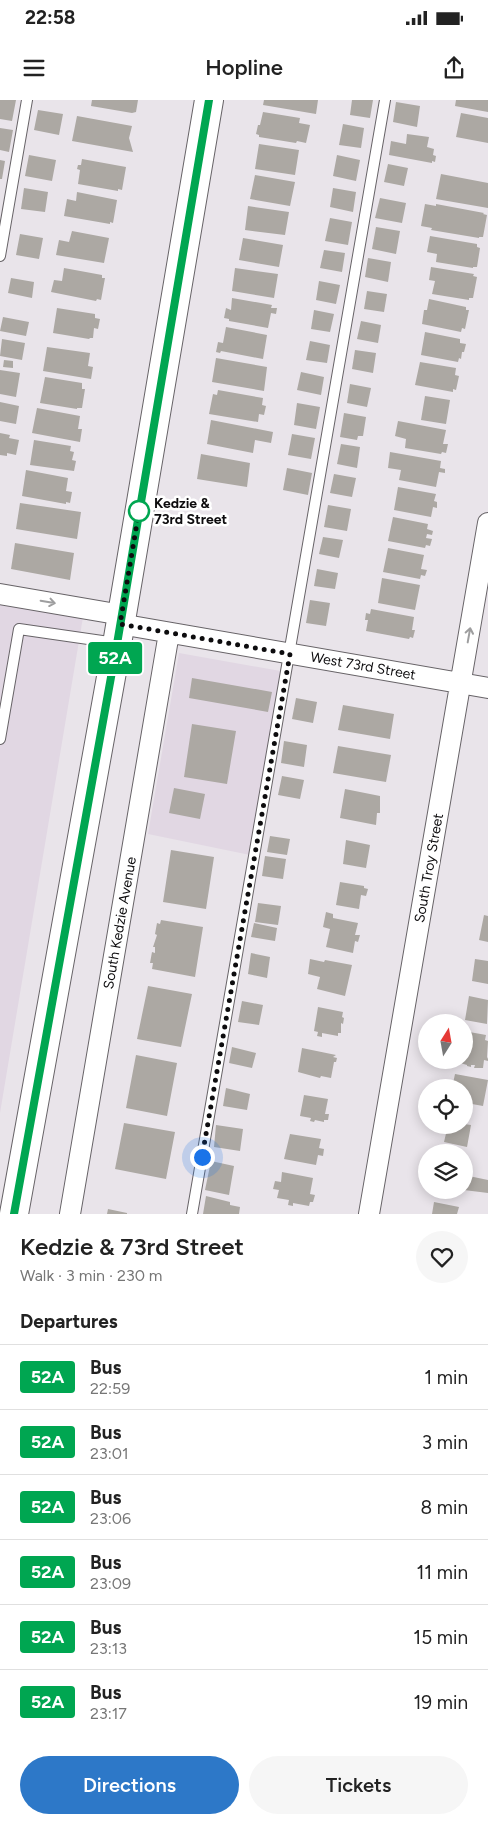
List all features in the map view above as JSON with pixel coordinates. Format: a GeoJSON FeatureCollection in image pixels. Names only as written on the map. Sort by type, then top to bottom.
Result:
{"type":"FeatureCollection","features":[{"type":"Feature","properties":{"kind":"main road"},"geometry":{"type":"LineString","coordinates":[[14,1214],[120,628],[209,100]]}},
{"type":"Feature","properties":{"kind":"street","name":"South Troy Street"},"geometry":{"type":"LineString","coordinates":[[369,1214],[488,522]]}},
{"type":"Feature","properties":{"kind":"street","name":"West 73rd Street"},"geometry":{"type":"LineString","coordinates":[[0,594],[120,628],[169,633],[488,688]]}},
{"type":"Feature","properties":{"kind":"street","name":"South Kedzie Avenue"},"geometry":{"type":"LineString","coordinates":[[70,1214],[169,633]]}},
{"type":"Feature","properties":{"kind":"lane"},"geometry":{"type":"LineString","coordinates":[[0,256],[27,100]]}},
{"type":"Feature","properties":{"kind":"lane"},"geometry":{"type":"LineString","coordinates":[[192,1214],[385,100]]}},
{"type":"Feature","properties":{"kind":"lane"},"geometry":{"type":"LineString","coordinates":[[0,739],[1,723],[19,630],[120,628]]}},
{"type":"Feature","properties":{"kind":"shaded area"},"geometry":{"type":"Polygon","coordinates":[[[0,603],[83,617],[0,1113],[0,603]]]}},
{"type":"Feature","properties":{"kind":"shaded area"},"geometry":{"type":"Polygon","coordinates":[[[179,653],[286,672],[255,856],[148,834],[179,653]]]}},
{"type":"Feature","properties":{"kind":"building"},"geometry":{"type":"Polygon","coordinates":[[[0,100],[16,100],[12,121],[0,119],[0,100]]]}},
{"type":"Feature","properties":{"kind":"building"},"geometry":{"type":"Polygon","coordinates":[[[92,100],[138,100],[136,112],[132,113],[91,106],[92,100]]]}},
{"type":"Feature","properties":{"kind":"building"},"geometry":{"type":"Polygon","coordinates":[[[264,100],[318,100],[316,114],[263,105],[264,100]]]}},
{"type":"Feature","properties":{"kind":"building"},"geometry":{"type":"Polygon","coordinates":[[[352,100],[373,100],[370,118],[350,115],[352,100]]]}},
{"type":"Feature","properties":{"kind":"building"},"geometry":{"type":"Polygon","coordinates":[[[456,100],[488,100],[488,112],[455,106],[456,100]]]}},
{"type":"Feature","properties":{"kind":"building"},"geometry":{"type":"Polygon","coordinates":[[[396,102],[420,106],[417,127],[393,122],[396,102]]]}},
{"type":"Feature","properties":{"kind":"building"},"geometry":{"type":"Polygon","coordinates":[[[38,110],[63,114],[59,135],[34,130],[38,110]]]}},
{"type":"Feature","properties":{"kind":"building"},"geometry":{"type":"Polygon","coordinates":[[[263,112],[300,118],[299,123],[310,125],[306,143],[259,137],[256,134],[263,112]]]}},
{"type":"Feature","properties":{"kind":"building"},"geometry":{"type":"Polygon","coordinates":[[[461,113],[488,118],[488,143],[456,137],[461,113]]]}},
{"type":"Feature","properties":{"kind":"building"},"geometry":{"type":"Polygon","coordinates":[[[77,116],[132,126],[129,138],[133,152],[72,141],[77,116]]]}},
{"type":"Feature","properties":{"kind":"building"},"geometry":{"type":"Polygon","coordinates":[[[343,124],[364,128],[361,148],[339,145],[343,124]]]}},
{"type":"Feature","properties":{"kind":"building"},"geometry":{"type":"Polygon","coordinates":[[[0,128],[13,130],[9,152],[0,150],[0,128]]]}},
{"type":"Feature","properties":{"kind":"building"},"geometry":{"type":"Polygon","coordinates":[[[407,134],[429,137],[427,147],[434,149],[435,162],[389,155],[391,141],[406,144],[407,134]]]}},
{"type":"Feature","properties":{"kind":"building"},"geometry":{"type":"Polygon","coordinates":[[[259,144],[299,150],[295,175],[255,169],[259,144]]]}},
{"type":"Feature","properties":{"kind":"building"},"geometry":{"type":"Polygon","coordinates":[[[29,155],[56,160],[52,181],[25,176],[29,155]]]}},
{"type":"Feature","properties":{"kind":"building"},"geometry":{"type":"Polygon","coordinates":[[[337,155],[360,160],[356,181],[333,176],[337,155]]]}},
{"type":"Feature","properties":{"kind":"building"},"geometry":{"type":"Polygon","coordinates":[[[82,159],[126,167],[122,190],[118,189],[118,191],[78,184],[80,170],[77,169],[78,165],[81,165],[82,159]]]}},
{"type":"Feature","properties":{"kind":"building"},"geometry":{"type":"Polygon","coordinates":[[[0,160],[5,161],[2,179],[0,179],[0,160]]]}},
{"type":"Feature","properties":{"kind":"building"},"geometry":{"type":"Polygon","coordinates":[[[388,164],[408,168],[404,186],[384,182],[388,164]]]}},
{"type":"Feature","properties":{"kind":"building"},"geometry":{"type":"Polygon","coordinates":[[[441,174],[488,183],[488,208],[436,199],[441,174]]]}},
{"type":"Feature","properties":{"kind":"building"},"geometry":{"type":"Polygon","coordinates":[[[255,175],[295,182],[290,206],[250,199],[255,175]]]}},
{"type":"Feature","properties":{"kind":"building"},"geometry":{"type":"Polygon","coordinates":[[[24,188],[48,192],[45,212],[21,209],[24,188]]]}},
{"type":"Feature","properties":{"kind":"building"},"geometry":{"type":"Polygon","coordinates":[[[333,188],[356,192],[353,212],[330,207],[333,188]]]}},
{"type":"Feature","properties":{"kind":"building"},"geometry":{"type":"Polygon","coordinates":[[[77,192],[117,200],[113,223],[64,216],[67,199],[76,201],[77,192]]]}},
{"type":"Feature","properties":{"kind":"building"},"geometry":{"type":"Polygon","coordinates":[[[380,198],[406,203],[402,223],[375,218],[380,198]]]}},
{"type":"Feature","properties":{"kind":"building"},"geometry":{"type":"Polygon","coordinates":[[[425,204],[436,206],[436,204],[484,213],[487,215],[483,237],[479,238],[431,230],[432,228],[421,226],[425,204]]]}},
{"type":"Feature","properties":{"kind":"building"},"geometry":{"type":"Polygon","coordinates":[[[248,206],[289,212],[285,235],[245,230],[248,206]]]}},
{"type":"Feature","properties":{"kind":"building"},"geometry":{"type":"Polygon","coordinates":[[[330,218],[352,222],[348,245],[325,241],[330,218]]]}},
{"type":"Feature","properties":{"kind":"building"},"geometry":{"type":"Polygon","coordinates":[[[376,227],[400,231],[396,254],[372,249],[376,227]]]}},
{"type":"Feature","properties":{"kind":"building"},"geometry":{"type":"Polygon","coordinates":[[[72,231],[109,238],[104,263],[56,255],[59,240],[69,242],[72,231]]]}},
{"type":"Feature","properties":{"kind":"building"},"geometry":{"type":"Polygon","coordinates":[[[20,234],[43,238],[39,259],[16,255],[20,234]]]}},
{"type":"Feature","properties":{"kind":"building"},"geometry":{"type":"Polygon","coordinates":[[[430,236],[477,244],[477,247],[480,248],[477,267],[436,262],[437,254],[427,252],[430,236]]]}},
{"type":"Feature","properties":{"kind":"building"},"geometry":{"type":"Polygon","coordinates":[[[243,238],[283,245],[279,267],[239,260],[243,238]]]}},
{"type":"Feature","properties":{"kind":"building"},"geometry":{"type":"Polygon","coordinates":[[[324,250],[345,253],[342,272],[320,268],[324,250]]]}},
{"type":"Feature","properties":{"kind":"building"},"geometry":{"type":"Polygon","coordinates":[[[368,258],[391,262],[388,282],[365,277],[368,258]]]}},
{"type":"Feature","properties":{"kind":"building"},"geometry":{"type":"Polygon","coordinates":[[[431,267],[474,274],[473,276],[477,277],[473,298],[469,298],[469,300],[432,294],[435,281],[429,280],[431,267]]]}},
{"type":"Feature","properties":{"kind":"building"},"geometry":{"type":"Polygon","coordinates":[[[64,268],[102,275],[102,278],[105,278],[101,300],[97,299],[96,301],[51,292],[54,280],[62,281],[64,268]]]}},
{"type":"Feature","properties":{"kind":"building"},"geometry":{"type":"Polygon","coordinates":[[[235,268],[278,274],[274,298],[232,291],[235,268]]]}},
{"type":"Feature","properties":{"kind":"building"},"geometry":{"type":"Polygon","coordinates":[[[11,278],[34,282],[32,298],[8,293],[11,278]]]}},
{"type":"Feature","properties":{"kind":"building"},"geometry":{"type":"Polygon","coordinates":[[[319,281],[340,285],[336,304],[316,300],[319,281]]]}},
{"type":"Feature","properties":{"kind":"building"},"geometry":{"type":"Polygon","coordinates":[[[367,291],[387,294],[384,312],[364,309],[367,291]]]}},
{"type":"Feature","properties":{"kind":"building"},"geometry":{"type":"Polygon","coordinates":[[[232,298],[272,305],[271,308],[277,308],[276,314],[271,313],[268,328],[229,321],[229,319],[224,318],[226,308],[231,310],[232,298]]]}},
{"type":"Feature","properties":{"kind":"building"},"geometry":{"type":"Polygon","coordinates":[[[429,299],[466,307],[466,310],[469,310],[465,329],[462,328],[461,332],[422,324],[424,310],[427,310],[429,299]]]}},
{"type":"Feature","properties":{"kind":"building"},"geometry":{"type":"Polygon","coordinates":[[[57,308],[95,314],[95,318],[100,319],[98,329],[94,328],[93,338],[53,333],[57,308]]]}},
{"type":"Feature","properties":{"kind":"building"},"geometry":{"type":"Polygon","coordinates":[[[314,310],[334,314],[330,332],[311,329],[314,310]]]}},
{"type":"Feature","properties":{"kind":"building"},"geometry":{"type":"Polygon","coordinates":[[[3,317],[29,322],[26,336],[0,331],[3,317]]]}},
{"type":"Feature","properties":{"kind":"building"},"geometry":{"type":"Polygon","coordinates":[[[361,321],[381,325],[378,343],[357,339],[361,321]]]}},
{"type":"Feature","properties":{"kind":"building"},"geometry":{"type":"Polygon","coordinates":[[[226,327],[267,335],[263,359],[221,351],[220,353],[216,352],[218,342],[223,343],[226,327]]]}},
{"type":"Feature","properties":{"kind":"building"},"geometry":{"type":"Polygon","coordinates":[[[425,332],[460,339],[460,343],[466,344],[461,359],[459,358],[458,362],[421,355],[425,332]]]}},
{"type":"Feature","properties":{"kind":"building"},"geometry":{"type":"Polygon","coordinates":[[[2,339],[25,343],[22,360],[0,356],[2,339]]]}},
{"type":"Feature","properties":{"kind":"building"},"geometry":{"type":"Polygon","coordinates":[[[310,341],[330,345],[327,363],[306,360],[310,341]]]}},
{"type":"Feature","properties":{"kind":"building"},"geometry":{"type":"Polygon","coordinates":[[[47,347],[90,353],[88,366],[93,367],[91,379],[43,371],[47,347]]]}},
{"type":"Feature","properties":{"kind":"building"},"geometry":{"type":"Polygon","coordinates":[[[355,350],[376,353],[373,373],[352,369],[355,350]]]}},
{"type":"Feature","properties":{"kind":"building"},"geometry":{"type":"Polygon","coordinates":[[[216,358],[267,367],[264,391],[212,382],[216,358]]]}},
{"type":"Feature","properties":{"kind":"building"},"geometry":{"type":"Polygon","coordinates":[[[4,360],[13,361],[13,368],[3,367],[4,360]]]}},
{"type":"Feature","properties":{"kind":"building"},"geometry":{"type":"Polygon","coordinates":[[[420,362],[456,368],[455,375],[459,376],[456,390],[453,389],[453,392],[415,385],[420,362]]]}},
{"type":"Feature","properties":{"kind":"building"},"geometry":{"type":"Polygon","coordinates":[[[0,370],[20,373],[16,397],[0,394],[0,370]]]}},
{"type":"Feature","properties":{"kind":"building"},"geometry":{"type":"Polygon","coordinates":[[[301,372],[324,377],[321,395],[297,390],[301,372]]]}},
{"type":"Feature","properties":{"kind":"building"},"geometry":{"type":"Polygon","coordinates":[[[45,377],[82,383],[82,389],[85,389],[82,408],[77,409],[40,403],[45,377]]]}},
{"type":"Feature","properties":{"kind":"building"},"geometry":{"type":"Polygon","coordinates":[[[350,384],[371,388],[367,407],[347,403],[350,384]]]}},
{"type":"Feature","properties":{"kind":"building"},"geometry":{"type":"Polygon","coordinates":[[[218,390],[263,398],[262,405],[266,406],[264,415],[259,414],[258,422],[209,414],[213,394],[217,395],[218,390]]]}},
{"type":"Feature","properties":{"kind":"building"},"geometry":{"type":"Polygon","coordinates":[[[425,396],[450,400],[446,424],[421,420],[425,396]]]}},
{"type":"Feature","properties":{"kind":"building"},"geometry":{"type":"Polygon","coordinates":[[[0,402],[19,406],[16,424],[0,421],[0,402]]]}},
{"type":"Feature","properties":{"kind":"building"},"geometry":{"type":"Polygon","coordinates":[[[297,403],[320,407],[316,429],[294,425],[297,403]]]}},
{"type":"Feature","properties":{"kind":"building"},"geometry":{"type":"Polygon","coordinates":[[[37,408],[80,416],[78,429],[82,429],[80,442],[32,433],[37,408]]]}},
{"type":"Feature","properties":{"kind":"building"},"geometry":{"type":"Polygon","coordinates":[[[344,413],[366,417],[363,436],[358,436],[357,440],[340,437],[344,413]]]}},
{"type":"Feature","properties":{"kind":"building"},"geometry":{"type":"Polygon","coordinates":[[[211,420],[273,432],[271,443],[255,440],[253,453],[207,444],[211,420]]]}},
{"type":"Feature","properties":{"kind":"building"},"geometry":{"type":"Polygon","coordinates":[[[398,421],[446,430],[443,444],[448,444],[446,453],[442,452],[441,454],[405,448],[406,439],[395,436],[398,421]]]}},
{"type":"Feature","properties":{"kind":"building"},"geometry":{"type":"Polygon","coordinates":[[[0,433],[10,435],[9,438],[19,440],[16,455],[7,453],[7,456],[0,455],[0,433]]]}},
{"type":"Feature","properties":{"kind":"building"},"geometry":{"type":"Polygon","coordinates":[[[292,434],[315,438],[311,459],[288,455],[292,434]]]}},
{"type":"Feature","properties":{"kind":"building"},"geometry":{"type":"Polygon","coordinates":[[[34,440],[71,446],[70,451],[74,452],[72,460],[76,461],[74,471],[30,465],[34,440]]]}},
{"type":"Feature","properties":{"kind":"building"},"geometry":{"type":"Polygon","coordinates":[[[341,444],[360,447],[357,468],[337,464],[341,444]]]}},
{"type":"Feature","properties":{"kind":"building"},"geometry":{"type":"Polygon","coordinates":[[[390,452],[441,461],[440,468],[445,469],[445,473],[439,472],[436,487],[399,480],[401,470],[388,468],[390,452]]]}},
{"type":"Feature","properties":{"kind":"building"},"geometry":{"type":"Polygon","coordinates":[[[201,454],[250,463],[247,487],[197,479],[201,454]]]}},
{"type":"Feature","properties":{"kind":"building"},"geometry":{"type":"Polygon","coordinates":[[[287,468],[312,473],[308,495],[283,490],[287,468]]]}},
{"type":"Feature","properties":{"kind":"building"},"geometry":{"type":"Polygon","coordinates":[[[26,470],[68,478],[66,491],[72,492],[70,503],[66,502],[66,504],[22,496],[26,470]]]}},
{"type":"Feature","properties":{"kind":"building"},"geometry":{"type":"Polygon","coordinates":[[[334,474],[356,478],[352,497],[330,493],[334,474]]]}},
{"type":"Feature","properties":{"kind":"building"},"geometry":{"type":"Polygon","coordinates":[[[398,487],[436,494],[434,501],[437,502],[437,508],[433,507],[431,517],[394,510],[398,487]]]}},
{"type":"Feature","properties":{"kind":"building"},"geometry":{"type":"Polygon","coordinates":[[[20,503],[81,512],[77,539],[16,529],[20,503]]]}},
{"type":"Feature","properties":{"kind":"building"},"geometry":{"type":"Polygon","coordinates":[[[328,505],[351,509],[347,531],[324,527],[328,505]]]}},
{"type":"Feature","properties":{"kind":"building"},"geometry":{"type":"Polygon","coordinates":[[[393,517],[428,524],[427,529],[433,531],[432,535],[427,534],[426,538],[432,539],[430,546],[426,545],[425,548],[388,541],[393,517]]]}},
{"type":"Feature","properties":{"kind":"building"},"geometry":{"type":"Polygon","coordinates":[[[323,537],[343,540],[339,558],[319,554],[323,537]]]}},
{"type":"Feature","properties":{"kind":"building"},"geometry":{"type":"Polygon","coordinates":[[[15,543],[74,553],[70,580],[11,569],[15,543]]]}},
{"type":"Feature","properties":{"kind":"building"},"geometry":{"type":"Polygon","coordinates":[[[388,548],[424,555],[421,569],[427,570],[425,576],[421,575],[420,579],[383,572],[388,548]]]}},
{"type":"Feature","properties":{"kind":"building"},"geometry":{"type":"Polygon","coordinates":[[[317,569],[338,573],[335,589],[314,586],[317,569]]]}},
{"type":"Feature","properties":{"kind":"building"},"geometry":{"type":"Polygon","coordinates":[[[382,578],[420,585],[415,610],[378,603],[382,578]]]}},
{"type":"Feature","properties":{"kind":"building"},"geometry":{"type":"Polygon","coordinates":[[[310,600],[330,603],[326,626],[306,623],[310,600]]]}},
{"type":"Feature","properties":{"kind":"building"},"geometry":{"type":"Polygon","coordinates":[[[371,609],[414,617],[412,630],[415,630],[413,638],[410,637],[409,639],[366,631],[368,620],[365,620],[366,613],[370,614],[371,609]]]}},
{"type":"Feature","properties":{"kind":"building"},"geometry":{"type":"Polygon","coordinates":[[[192,678],[272,692],[268,712],[189,698],[192,678]]]}},
{"type":"Feature","properties":{"kind":"building"},"geometry":{"type":"Polygon","coordinates":[[[296,698],[317,702],[313,723],[292,719],[296,698]]]}},
{"type":"Feature","properties":{"kind":"building"},"geometry":{"type":"Polygon","coordinates":[[[343,705],[394,714],[390,739],[338,730],[343,705]]]}},
{"type":"Feature","properties":{"kind":"building"},"geometry":{"type":"Polygon","coordinates":[[[192,724],[236,731],[227,784],[184,777],[192,724]]]}},
{"type":"Feature","properties":{"kind":"building"},"geometry":{"type":"Polygon","coordinates":[[[284,741],[307,745],[304,767],[281,763],[284,741]]]}},
{"type":"Feature","properties":{"kind":"building"},"geometry":{"type":"Polygon","coordinates":[[[338,746],[391,755],[386,782],[333,773],[338,746]]]}},
{"type":"Feature","properties":{"kind":"building"},"geometry":{"type":"Polygon","coordinates":[[[282,776],[304,780],[300,799],[278,795],[282,776]]]}},
{"type":"Feature","properties":{"kind":"building"},"geometry":{"type":"Polygon","coordinates":[[[174,788],[205,794],[200,819],[169,813],[174,788]]]}},
{"type":"Feature","properties":{"kind":"building"},"geometry":{"type":"Polygon","coordinates":[[[345,789],[380,796],[380,813],[377,813],[376,825],[340,818],[345,789]]]}},
{"type":"Feature","properties":{"kind":"building"},"geometry":{"type":"Polygon","coordinates":[[[270,836],[290,839],[287,855],[267,852],[270,836]]]}},
{"type":"Feature","properties":{"kind":"building"},"geometry":{"type":"Polygon","coordinates":[[[346,840],[370,845],[366,868],[343,864],[346,840]]]}},
{"type":"Feature","properties":{"kind":"building"},"geometry":{"type":"Polygon","coordinates":[[[171,850],[214,857],[206,909],[163,902],[171,850]]]}},
{"type":"Feature","properties":{"kind":"building"},"geometry":{"type":"Polygon","coordinates":[[[265,856],[286,859],[283,879],[262,876],[265,856]]]}},
{"type":"Feature","properties":{"kind":"building"},"geometry":{"type":"Polygon","coordinates":[[[340,882],[364,886],[364,888],[368,889],[366,896],[361,895],[359,909],[336,905],[340,882]]]}},
{"type":"Feature","properties":{"kind":"building"},"geometry":{"type":"Polygon","coordinates":[[[258,903],[281,906],[278,925],[255,922],[258,903]]]}},
{"type":"Feature","properties":{"kind":"building"},"geometry":{"type":"Polygon","coordinates":[[[326,912],[333,914],[333,918],[358,923],[355,935],[360,935],[358,942],[355,941],[353,953],[326,947],[330,929],[323,927],[326,912]]]}},
{"type":"Feature","properties":{"kind":"building"},"geometry":{"type":"Polygon","coordinates":[[[484,915],[488,916],[488,942],[479,940],[484,915]]]}},
{"type":"Feature","properties":{"kind":"building"},"geometry":{"type":"Polygon","coordinates":[[[161,920],[203,927],[195,977],[152,969],[153,963],[150,963],[152,952],[155,953],[155,947],[153,947],[157,935],[155,934],[157,923],[160,924],[161,920]]]}},
{"type":"Feature","properties":{"kind":"building"},"geometry":{"type":"Polygon","coordinates":[[[254,923],[277,928],[275,941],[251,937],[254,923]]]}},
{"type":"Feature","properties":{"kind":"building"},"geometry":{"type":"Polygon","coordinates":[[[251,953],[270,957],[267,978],[248,974],[251,953]]]}},
{"type":"Feature","properties":{"kind":"building"},"geometry":{"type":"Polygon","coordinates":[[[310,959],[352,965],[345,996],[317,989],[320,977],[308,974],[310,959]]]}},
{"type":"Feature","properties":{"kind":"building"},"geometry":{"type":"Polygon","coordinates":[[[475,959],[488,961],[488,984],[472,981],[475,959]]]}},
{"type":"Feature","properties":{"kind":"building"},"geometry":{"type":"Polygon","coordinates":[[[148,986],[192,994],[181,1047],[137,1039],[148,986]]]}},
{"type":"Feature","properties":{"kind":"building"},"geometry":{"type":"Polygon","coordinates":[[[469,996],[488,1000],[487,1024],[473,1021],[473,1014],[466,1014],[469,996]]]}},
{"type":"Feature","properties":{"kind":"building"},"geometry":{"type":"Polygon","coordinates":[[[242,1001],[263,1005],[259,1025],[238,1022],[242,1001]]]}},
{"type":"Feature","properties":{"kind":"building"},"geometry":{"type":"Polygon","coordinates":[[[318,1007],[343,1012],[343,1024],[341,1023],[341,1033],[338,1033],[338,1036],[322,1033],[322,1037],[317,1036],[318,1032],[314,1031],[318,1007]]]}},
{"type":"Feature","properties":{"kind":"building"},"geometry":{"type":"Polygon","coordinates":[[[473,1033],[486,1035],[485,1040],[488,1041],[488,1061],[484,1060],[483,1068],[474,1068],[475,1065],[473,1065],[473,1033]]]}},
{"type":"Feature","properties":{"kind":"building"},"geometry":{"type":"Polygon","coordinates":[[[232,1047],[256,1053],[252,1068],[229,1063],[232,1047]]]}},
{"type":"Feature","properties":{"kind":"building"},"geometry":{"type":"Polygon","coordinates":[[[302,1048],[336,1055],[333,1057],[337,1058],[336,1062],[334,1062],[331,1078],[321,1076],[320,1078],[298,1072],[302,1048]]]}},
{"type":"Feature","properties":{"kind":"building"},"geometry":{"type":"Polygon","coordinates":[[[136,1055],[177,1063],[167,1116],[126,1108],[136,1055]]]}},
{"type":"Feature","properties":{"kind":"building"},"geometry":{"type":"Polygon","coordinates":[[[455,1074],[488,1080],[483,1106],[473,1104],[473,1079],[454,1079],[455,1074]]]}},
{"type":"Feature","properties":{"kind":"building"},"geometry":{"type":"Polygon","coordinates":[[[226,1088],[250,1094],[247,1110],[223,1106],[226,1088]]]}},
{"type":"Feature","properties":{"kind":"building"},"geometry":{"type":"Polygon","coordinates":[[[304,1095],[328,1099],[325,1114],[329,1114],[328,1120],[324,1120],[324,1122],[315,1120],[314,1122],[310,1121],[311,1118],[300,1116],[304,1095]]]}},
{"type":"Feature","properties":{"kind":"building"},"geometry":{"type":"Polygon","coordinates":[[[124,1123],[175,1132],[166,1179],[115,1169],[124,1123]]]}},
{"type":"Feature","properties":{"kind":"building"},"geometry":{"type":"Polygon","coordinates":[[[216,1125],[243,1129],[240,1151],[214,1147],[216,1125]]]}},
{"type":"Feature","properties":{"kind":"building"},"geometry":{"type":"Polygon","coordinates":[[[290,1134],[321,1139],[319,1148],[324,1149],[323,1156],[318,1155],[316,1165],[284,1159],[290,1134]]]}},
{"type":"Feature","properties":{"kind":"building"},"geometry":{"type":"Polygon","coordinates":[[[446,1134],[469,1134],[468,1144],[444,1142],[446,1134]]]}},
{"type":"Feature","properties":{"kind":"building"},"geometry":{"type":"Polygon","coordinates":[[[211,1161],[234,1166],[229,1195],[205,1190],[211,1161]]]}},
{"type":"Feature","properties":{"kind":"building"},"geometry":{"type":"Polygon","coordinates":[[[282,1172],[313,1178],[310,1194],[315,1195],[313,1202],[310,1202],[309,1206],[293,1203],[293,1206],[288,1205],[289,1200],[277,1198],[279,1190],[273,1189],[275,1181],[281,1182],[282,1172]]]}},
{"type":"Feature","properties":{"kind":"building"},"geometry":{"type":"Polygon","coordinates":[[[473,1177],[488,1180],[488,1193],[473,1191],[473,1177]]]}},
{"type":"Feature","properties":{"kind":"building"},"geometry":{"type":"Polygon","coordinates":[[[206,1196],[230,1202],[230,1205],[240,1207],[239,1214],[203,1214],[206,1196]]]}},
{"type":"Feature","properties":{"kind":"building"},"geometry":{"type":"Polygon","coordinates":[[[434,1202],[459,1207],[457,1214],[432,1214],[434,1202]]]}},
{"type":"Feature","properties":{"kind":"building"},"geometry":{"type":"Polygon","coordinates":[[[108,1209],[127,1213],[127,1214],[107,1214],[108,1209]]]}},
{"type":"Feature","properties":{"kind":"bus line","name":"52A"},"geometry":{"type":"LineString","coordinates":[[14,1214],[117,644],[209,100]]}},
{"type":"Feature","properties":{"kind":"place","name":"Kedzie & 73rd Street"},"geometry":{"type":"Point","coordinates":[139,511]}},
{"type":"Feature","properties":{"kind":"route"},"geometry":{"type":"LineString","coordinates":[[139,511],[120,624],[290,654],[202,1157]]}}]}
